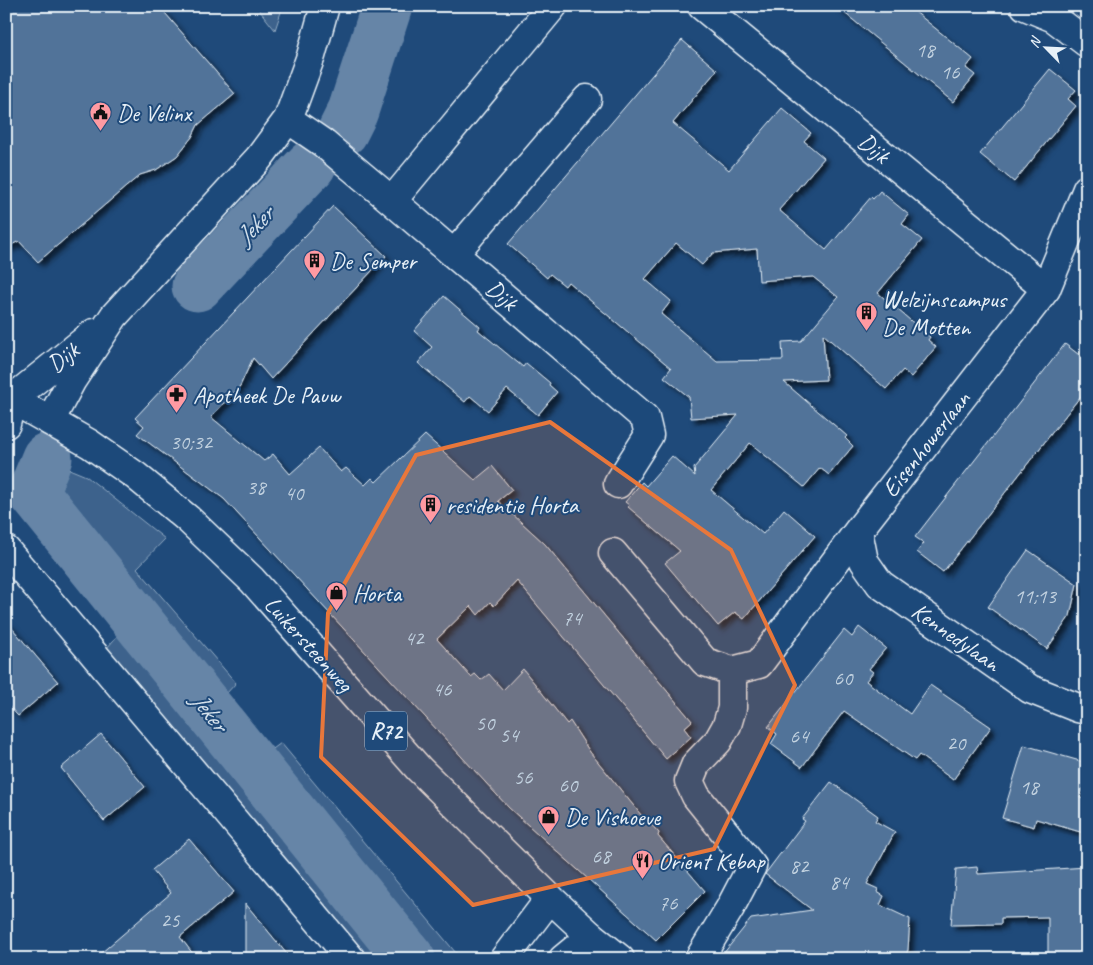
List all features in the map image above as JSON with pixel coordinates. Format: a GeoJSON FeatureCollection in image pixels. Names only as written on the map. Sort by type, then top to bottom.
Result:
{"type":"FeatureCollection","features":[{"type":"Feature","properties":{"kind":"street","name":"Dijk"},"geometry":{"type":"LineString","coordinates":[[8,406],[114,316],[258,158],[288,119],[311,56],[325,6]]}},
{"type":"Feature","properties":{"kind":"street"},"geometry":{"type":"LineString","coordinates":[[392,201],[553,6]]}},
{"type":"Feature","properties":{"kind":"street","name":"Dijk"},"geometry":{"type":"LineString","coordinates":[[702,6],[1046,290]]}},
{"type":"Feature","properties":{"kind":"street"},"geometry":{"type":"LineString","coordinates":[[1025,6],[1054,18],[1087,43]]}},
{"type":"Feature","properties":{"kind":"street"},"geometry":{"type":"LineString","coordinates":[[454,254],[588,99]]}},
{"type":"Feature","properties":{"kind":"street","name":"Dijk"},"geometry":{"type":"LineString","coordinates":[[288,119],[323,143],[645,418],[649,435],[618,484]]}},
{"type":"Feature","properties":{"kind":"street","name":"Eisenhowerlaan"},"geometry":{"type":"LineString","coordinates":[[732,671],[759,664],[858,531],[1046,290],[1087,189]]}},
{"type":"Feature","properties":{"kind":"street","name":"Dijk"},"geometry":{"type":"LineString","coordinates":[[50,421],[72,380],[114,316]]}},
{"type":"Feature","properties":{"kind":"street","name":"Luikersteenweg"},"geometry":{"type":"LineString","coordinates":[[8,406],[50,421],[90,444],[188,518],[252,580],[419,769],[550,898],[591,936],[620,959]]}},
{"type":"Feature","properties":{"kind":"street","name":"Kennedylaan"},"geometry":{"type":"LineString","coordinates":[[858,531],[864,560],[880,584],[1030,689],[1087,710]]}},
{"type":"Feature","properties":{"kind":"street"},"geometry":{"type":"LineString","coordinates":[[6,550],[351,959]]}},
{"type":"Feature","properties":{"kind":"street"},"geometry":{"type":"LineString","coordinates":[[613,553],[705,662],[732,671],[732,708],[728,725],[718,741],[696,764],[689,781],[696,796],[752,866],[700,959]]}},
{"type":"Feature","properties":{"kind":"street"},"geometry":{"type":"LineString","coordinates":[[504,959],[550,898]]}},
{"type":"Feature","properties":{"kind":"street"},"geometry":{"type":"LineString","coordinates":[[563,959],[591,936]]}},
{"type":"Feature","properties":{"kind":"highlighted area"},"geometry":{"type":"Polygon","coordinates":[[[550,422],[731,550],[795,685],[714,849],[473,905],[321,757],[328,613],[416,455],[550,422]]]}},
{"type":"Feature","properties":{"kind":"shaded area"},"geometry":{"type":"Polygon","coordinates":[[[256,6],[283,6],[275,30],[256,6]]]}},
{"type":"Feature","properties":{"kind":"shaded area"},"geometry":{"type":"Polygon","coordinates":[[[62,466],[86,476],[165,539],[137,568],[236,683],[216,705],[48,494],[49,477],[62,466]]]}},
{"type":"Feature","properties":{"kind":"shaded area"},"geometry":{"type":"Polygon","coordinates":[[[125,627],[392,959],[366,959],[107,648],[125,627]]]}},
{"type":"Feature","properties":{"kind":"shaded area"},"geometry":{"type":"Polygon","coordinates":[[[281,743],[461,959],[425,959],[258,760],[281,743]]]}},
{"type":"Feature","properties":{"kind":"building","name":"De Velinx"},"geometry":{"type":"Polygon","coordinates":[[[6,6],[159,6],[235,94],[198,125],[192,137],[177,156],[156,170],[140,175],[38,262],[19,241],[6,248],[6,6]]]}},
{"type":"Feature","properties":{"kind":"building"},"geometry":{"type":"Polygon","coordinates":[[[836,6],[908,6],[973,59],[966,68],[975,75],[953,102],[836,6]]]}},
{"type":"Feature","properties":{"kind":"building","name":"Welzijnscampus De Motten"},"geometry":{"type":"Polygon","coordinates":[[[682,40],[717,70],[673,123],[729,170],[782,108],[811,133],[804,141],[824,158],[779,210],[826,250],[871,197],[873,199],[880,191],[909,215],[902,224],[922,240],[878,293],[930,337],[928,340],[936,347],[911,377],[903,370],[886,389],[823,334],[826,380],[784,382],[847,436],[845,438],[853,446],[829,475],[820,468],[804,487],[750,443],[711,490],[763,534],[784,509],[815,536],[744,619],[735,612],[718,626],[665,563],[680,551],[628,507],[629,505],[625,502],[642,482],[646,486],[672,456],[695,476],[694,468],[738,415],[691,418],[689,397],[664,377],[671,368],[568,282],[565,286],[550,274],[547,278],[508,244],[682,40]],[[676,243],[645,279],[671,301],[661,314],[717,361],[783,360],[782,342],[801,341],[838,297],[813,277],[759,281],[757,249],[713,253],[702,265],[676,243]]]}},
{"type":"Feature","properties":{"kind":"building"},"geometry":{"type":"Polygon","coordinates":[[[1050,69],[1076,90],[1068,99],[1076,106],[1014,182],[980,154],[1050,69]]]}},
{"type":"Feature","properties":{"kind":"building"},"geometry":{"type":"Polygon","coordinates":[[[333,206],[386,256],[271,379],[253,358],[240,386],[211,417],[264,461],[273,454],[290,474],[319,448],[341,472],[346,468],[365,485],[372,478],[376,482],[425,435],[475,480],[492,466],[512,490],[498,501],[545,544],[692,721],[684,728],[691,737],[666,759],[517,581],[494,606],[490,602],[478,615],[471,606],[437,639],[471,677],[475,674],[481,680],[489,674],[503,690],[523,669],[567,724],[570,721],[590,752],[646,821],[659,833],[658,836],[705,891],[656,940],[509,808],[224,499],[137,434],[144,426],[135,418],[333,206]]]}},
{"type":"Feature","properties":{"kind":"building"},"geometry":{"type":"Polygon","coordinates":[[[444,296],[480,327],[478,330],[523,367],[526,363],[550,383],[549,385],[557,392],[538,415],[507,389],[488,411],[470,396],[465,402],[418,363],[432,347],[414,331],[444,296]]]}},
{"type":"Feature","properties":{"kind":"building"},"geometry":{"type":"Polygon","coordinates":[[[1065,344],[1087,361],[1087,388],[943,572],[917,552],[924,543],[915,537],[1065,344]]]}},
{"type":"Feature","properties":{"kind":"building"},"geometry":{"type":"Polygon","coordinates":[[[1028,550],[1077,584],[1070,616],[1047,649],[988,607],[1028,550]]]}},
{"type":"Feature","properties":{"kind":"building"},"geometry":{"type":"Polygon","coordinates":[[[6,621],[58,682],[18,716],[6,703],[6,621]]]}},
{"type":"Feature","properties":{"kind":"building"},"geometry":{"type":"Polygon","coordinates":[[[859,627],[886,648],[869,669],[873,672],[866,681],[910,714],[930,685],[991,727],[953,780],[919,755],[915,760],[844,711],[802,767],[771,744],[777,734],[768,727],[844,630],[852,637],[859,627]]]}},
{"type":"Feature","properties":{"kind":"building"},"geometry":{"type":"Polygon","coordinates":[[[101,734],[145,787],[104,821],[61,768],[101,734]]]}},
{"type":"Feature","properties":{"kind":"building"},"geometry":{"type":"Polygon","coordinates":[[[1024,745],[1087,763],[1087,775],[1080,798],[1087,800],[1087,834],[1036,819],[1034,827],[1002,818],[1024,745]]]}},
{"type":"Feature","properties":{"kind":"building"},"geometry":{"type":"Polygon","coordinates":[[[831,782],[878,816],[875,821],[895,832],[867,884],[878,889],[877,892],[884,896],[880,905],[910,919],[908,950],[904,959],[719,959],[751,919],[812,910],[765,874],[805,821],[802,819],[831,782]]]}},
{"type":"Feature","properties":{"kind":"building"},"geometry":{"type":"Polygon","coordinates":[[[189,839],[234,892],[180,937],[197,959],[94,959],[171,893],[152,870],[189,839]]]}},
{"type":"Feature","properties":{"kind":"building"},"geometry":{"type":"Polygon","coordinates":[[[977,867],[978,874],[1087,867],[1087,959],[1048,959],[1048,917],[1001,918],[1001,924],[951,925],[956,869],[977,867]]]}},
{"type":"Feature","properties":{"kind":"building"},"geometry":{"type":"Polygon","coordinates":[[[245,903],[291,959],[245,959],[245,903]]]}},
{"type":"Feature","properties":{"kind":"waterway","name":"Jeker"},"geometry":{"type":"LineString","coordinates":[[343,131],[353,111],[387,6]]}},
{"type":"Feature","properties":{"kind":"waterway","name":"Jeker"},"geometry":{"type":"LineString","coordinates":[[197,286],[311,165]]}},
{"type":"Feature","properties":{"kind":"waterway","name":"Jeker"},"geometry":{"type":"LineString","coordinates":[[47,458],[33,492],[410,959]]}},
{"type":"Feature","properties":{"kind":"place","name":"De Velinx"},"geometry":{"type":"Point","coordinates":[101,132]}},
{"type":"Feature","properties":{"kind":"place","name":"De Semper"},"geometry":{"type":"Point","coordinates":[314,280]}},
{"type":"Feature","properties":{"kind":"place","name":"Welzijnscampus De Motten"},"geometry":{"type":"Point","coordinates":[866,332]}},
{"type":"Feature","properties":{"kind":"place","name":"Apotheek De Pauw"},"geometry":{"type":"Point","coordinates":[177,414]}},
{"type":"Feature","properties":{"kind":"place","name":"residentie Horta"},"geometry":{"type":"Point","coordinates":[430,524]}},
{"type":"Feature","properties":{"kind":"place","name":"Horta"},"geometry":{"type":"Point","coordinates":[337,612]}},
{"type":"Feature","properties":{"kind":"place","name":"De Vishoeve"},"geometry":{"type":"Point","coordinates":[549,836]}},
{"type":"Feature","properties":{"kind":"place","name":"Orient Kebap"},"geometry":{"type":"Point","coordinates":[642,880]}}]}
